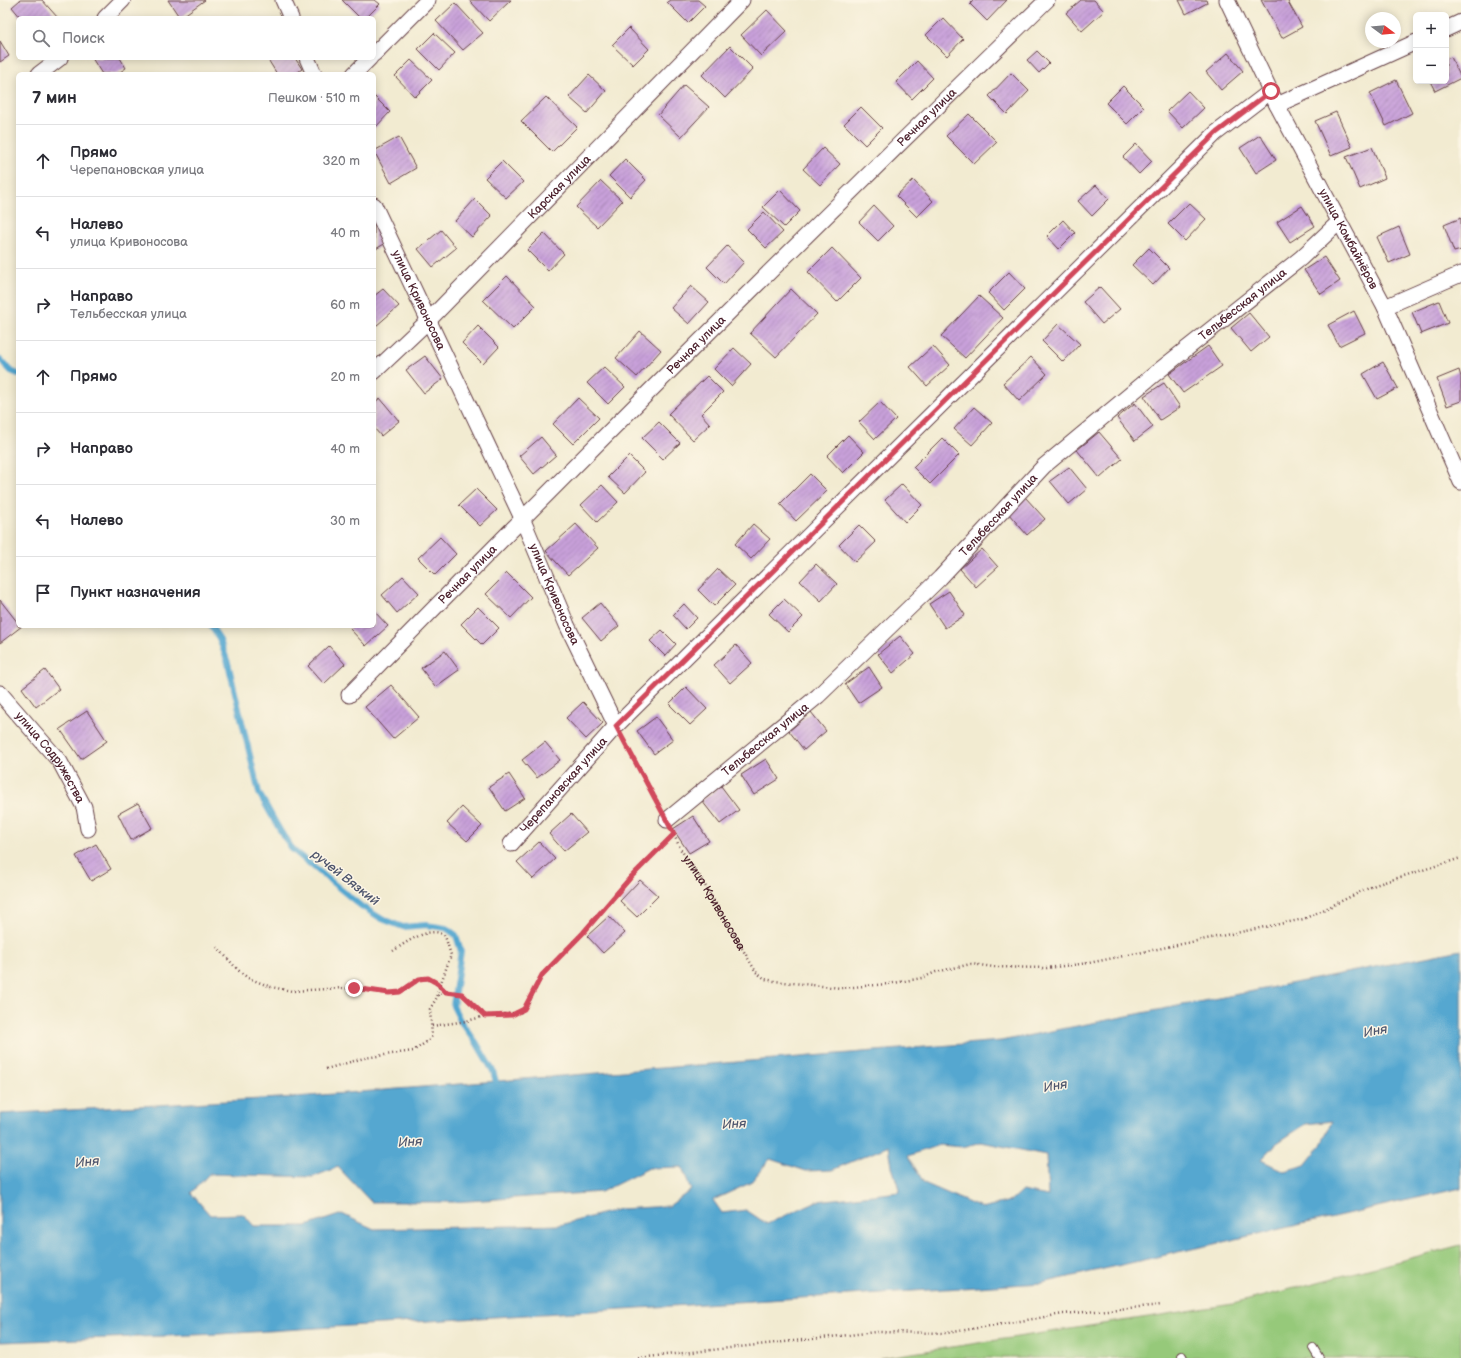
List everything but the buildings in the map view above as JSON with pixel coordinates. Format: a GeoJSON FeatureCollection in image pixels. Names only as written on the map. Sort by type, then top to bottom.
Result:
{"type":"FeatureCollection","features":[{"type":"Feature","properties":{"kind":"street"},"geometry":{"type":"LineString","coordinates":[[107,16],[123,0]]}},
{"type":"Feature","properties":{"kind":"street"},"geometry":{"type":"LineString","coordinates":[[283,0],[290,16]]}},
{"type":"Feature","properties":{"kind":"street"},"geometry":{"type":"LineString","coordinates":[[376,52],[428,0]]}},
{"type":"Feature","properties":{"kind":"street","name":"Карская улица"},"geometry":{"type":"LineString","coordinates":[[376,370],[428,321],[742,0]]}},
{"type":"Feature","properties":{"kind":"street","name":"Речная улица"},"geometry":{"type":"LineString","coordinates":[[349,695],[522,518],[856,185],[1047,0]]}},
{"type":"Feature","properties":{"kind":"street","name":"улица Комбайнёров"},"geometry":{"type":"LineString","coordinates":[[1228,0],[1277,105],[1385,307],[1461,482]]}},
{"type":"Feature","properties":{"kind":"street"},"geometry":{"type":"LineString","coordinates":[[1449,28],[1461,22]]}},
{"type":"Feature","properties":{"kind":"street"},"geometry":{"type":"LineString","coordinates":[[1277,105],[1413,43]]}},
{"type":"Feature","properties":{"kind":"street"},"geometry":{"type":"LineString","coordinates":[[42,72],[57,60]]}},
{"type":"Feature","properties":{"kind":"street"},"geometry":{"type":"LineString","coordinates":[[308,60],[313,72]]}},
{"type":"Feature","properties":{"kind":"street"},"geometry":{"type":"LineString","coordinates":[[356,72],[368,60]]}},
{"type":"Feature","properties":{"kind":"street","name":"Черепановская улица"},"geometry":{"type":"LineString","coordinates":[[510,844],[616,726],[1216,133],[1271,91]]}},
{"type":"Feature","properties":{"kind":"street","name":"улица Кривоносова"},"geometry":{"type":"LineString","coordinates":[[376,209],[522,518],[567,625],[616,726]]}},
{"type":"Feature","properties":{"kind":"street","name":"Тельбесская улица"},"geometry":{"type":"LineString","coordinates":[[667,820],[818,696],[940,578],[1044,466],[1156,373],[1301,258],[1339,222]]}},
{"type":"Feature","properties":{"kind":"street"},"geometry":{"type":"LineString","coordinates":[[1385,307],[1461,274]]}},
{"type":"Feature","properties":{"kind":"street","name":"улица Содружества"},"geometry":{"type":"LineString","coordinates":[[0,693],[60,762],[84,807],[88,829]]}},
{"type":"Feature","properties":{"kind":"lane"},"geometry":{"type":"LineString","coordinates":[[1313,1348],[1319,1358]]}},
{"type":"Feature","properties":{"kind":"path","name":"улица Кривоносова"},"geometry":{"type":"LineString","coordinates":[[616,726],[667,820],[681,850],[700,877],[756,972],[765,979],[774,981],[840,988],[888,984],[922,978],[936,972],[971,964],[994,967],[1047,968],[1089,963],[1304,919],[1375,885],[1461,858]]}},
{"type":"Feature","properties":{"kind":"path"},"geometry":{"type":"LineString","coordinates":[[432,1026],[467,1021],[485,1016],[512,1015],[521,1012],[528,1004],[542,975],[602,912],[631,877],[674,834]]}},
{"type":"Feature","properties":{"kind":"path"},"geometry":{"type":"LineString","coordinates":[[326,1069],[364,1058],[413,1051],[428,1041],[432,1036],[430,1009],[436,997],[450,955],[447,940],[442,933],[424,934],[409,940],[393,951]]}},
{"type":"Feature","properties":{"kind":"path"},"geometry":{"type":"LineString","coordinates":[[217,947],[238,970],[248,978],[271,987],[292,992],[342,988],[395,993],[400,992],[422,978],[432,980],[446,992]]}},
{"type":"Feature","properties":{"kind":"path"},"geometry":{"type":"LineString","coordinates":[[436,997],[439,994],[446,992],[462,994],[485,1016]]}},
{"type":"Feature","properties":{"kind":"path"},"geometry":{"type":"LineString","coordinates":[[638,1358],[876,1332],[947,1333],[1063,1314],[1162,1305]]}},
{"type":"Feature","properties":{"kind":"green space"},"geometry":{"type":"Polygon","coordinates":[[[1461,1245],[1461,1358],[880,1358],[1233,1304],[1461,1245]]]}},
{"type":"Feature","properties":{"kind":"water","name":"Иня"},"geometry":{"type":"Polygon","coordinates":[[[1461,950],[1461,1188],[1042,1283],[220,1334],[0,1342],[0,1114],[296,1097],[1001,1041],[1461,950]],[[1332,1121],[1306,1124],[1277,1143],[1261,1160],[1284,1171],[1305,1165],[1321,1145],[1332,1121]],[[981,1142],[963,1147],[939,1145],[908,1156],[924,1183],[981,1208],[1011,1201],[1022,1191],[1048,1196],[1046,1155],[981,1142]],[[889,1146],[832,1170],[806,1171],[770,1159],[750,1183],[713,1200],[722,1213],[746,1210],[767,1224],[817,1201],[900,1192],[892,1167],[889,1146]],[[338,1167],[313,1177],[209,1174],[191,1193],[210,1215],[243,1214],[254,1226],[306,1226],[342,1214],[374,1229],[560,1225],[620,1209],[669,1206],[691,1190],[682,1167],[649,1168],[601,1192],[454,1202],[371,1202],[338,1167]]]}},
{"type":"Feature","properties":{"kind":"waterway","name":"ручей Вязкий"},"geometry":{"type":"LineString","coordinates":[[0,359],[11,371],[16,373]]}},
{"type":"Feature","properties":{"kind":"waterway","name":"ручей Вязкий"},"geometry":{"type":"LineString","coordinates":[[212,628],[219,638],[228,663],[259,793],[281,832],[293,850],[361,906],[382,919],[403,927],[426,925],[446,928],[456,935],[461,951],[453,1006],[461,1022],[476,1042],[493,1071],[498,1089]]}},
{"type":"Feature","properties":{"kind":"route"},"geometry":{"type":"LineString","coordinates":[[354,988],[389,993],[400,992],[419,979],[428,978],[437,983],[446,992],[462,994],[485,1016],[512,1015],[521,1012],[528,1004],[542,975],[583,933],[631,877],[674,834],[616,726],[1216,133],[1271,91]]}}]}
